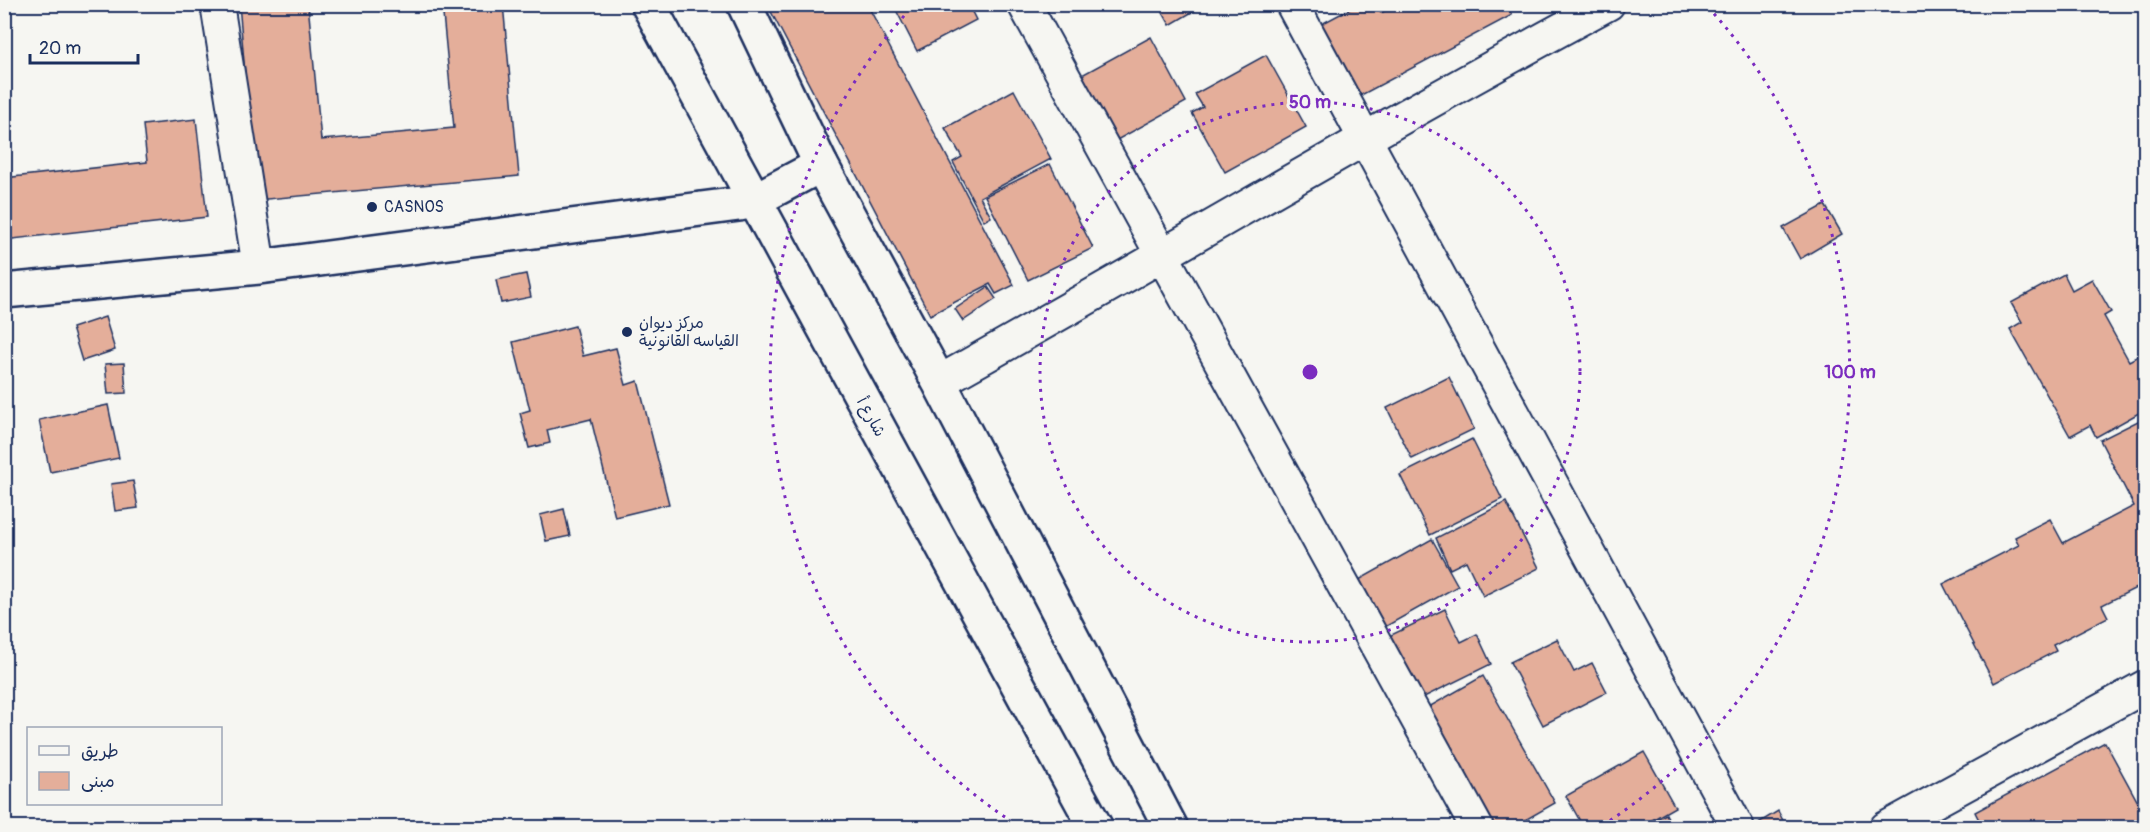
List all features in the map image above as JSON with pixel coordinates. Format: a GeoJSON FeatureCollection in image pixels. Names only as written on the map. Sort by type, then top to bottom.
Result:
{"type":"FeatureCollection","features":[{"type":"Feature","properties":{"kind":"street"},"geometry":{"type":"LineString","coordinates":[[217,4],[259,267]]}},
{"type":"Feature","properties":{"kind":"street","name":"شارع أ"},"geometry":{"type":"LineString","coordinates":[[648,4],[753,201],[1096,828]]}},
{"type":"Feature","properties":{"kind":"street"},"geometry":{"type":"LineString","coordinates":[[744,4],[821,165],[939,382],[1171,828]]}},
{"type":"Feature","properties":{"kind":"street"},"geometry":{"type":"LineString","coordinates":[[1024,4],[1477,828]]}},
{"type":"Feature","properties":{"kind":"street"},"geometry":{"type":"LineString","coordinates":[[1292,4],[1738,828]]}},
{"type":"Feature","properties":{"kind":"street"},"geometry":{"type":"LineString","coordinates":[[939,382],[1163,257],[1366,137],[1558,16],[1608,4]]}},
{"type":"Feature","properties":{"kind":"street"},"geometry":{"type":"LineString","coordinates":[[4,291],[259,267],[753,201],[821,165]]}},
{"type":"Feature","properties":{"kind":"street"},"geometry":{"type":"LineString","coordinates":[[1886,828],[2145,686]]}},
{"type":"Feature","properties":{"kind":"building"},"geometry":{"type":"Polygon","coordinates":[[[239,4],[308,4],[321,140],[454,128],[442,4],[503,4],[519,176],[256,200],[239,4]]]}},
{"type":"Feature","properties":{"kind":"building"},"geometry":{"type":"Polygon","coordinates":[[[767,4],[867,4],[1014,285],[996,294],[990,284],[930,315],[767,4]]]}},
{"type":"Feature","properties":{"kind":"building"},"geometry":{"type":"Polygon","coordinates":[[[893,4],[968,4],[976,20],[917,51],[893,4]]]}},
{"type":"Feature","properties":{"kind":"building"},"geometry":{"type":"Polygon","coordinates":[[[1158,4],[1206,4],[1170,25],[1158,4]]]}},
{"type":"Feature","properties":{"kind":"building"},"geometry":{"type":"Polygon","coordinates":[[[1359,4],[1377,4],[1381,13],[1398,4],[1506,4],[1512,15],[1350,101],[1312,29],[1359,4]]]}},
{"type":"Feature","properties":{"kind":"building"},"geometry":{"type":"Polygon","coordinates":[[[1151,37],[1186,102],[1106,146],[1071,81],[1151,37]]]}},
{"type":"Feature","properties":{"kind":"building"},"geometry":{"type":"Polygon","coordinates":[[[1266,55],[1306,127],[1225,172],[1192,113],[1203,107],[1195,94],[1266,55]]]}},
{"type":"Feature","properties":{"kind":"building"},"geometry":{"type":"Polygon","coordinates":[[[1014,90],[1051,159],[980,197],[991,217],[984,221],[953,162],[962,157],[945,128],[1014,90]]]}},
{"type":"Feature","properties":{"kind":"building"},"geometry":{"type":"Polygon","coordinates":[[[196,119],[207,217],[4,240],[4,178],[147,162],[143,125],[196,119]]]}},
{"type":"Feature","properties":{"kind":"building"},"geometry":{"type":"Polygon","coordinates":[[[1050,164],[1093,248],[1028,280],[985,196],[1050,164]]]}},
{"type":"Feature","properties":{"kind":"building"},"geometry":{"type":"Polygon","coordinates":[[[1825,205],[1842,234],[1800,259],[1783,228],[1825,205]]]}},
{"type":"Feature","properties":{"kind":"building"},"geometry":{"type":"Polygon","coordinates":[[[526,274],[531,297],[501,303],[496,280],[526,274]]]}},
{"type":"Feature","properties":{"kind":"building"},"geometry":{"type":"Polygon","coordinates":[[[2064,274],[2072,290],[2092,279],[2111,312],[2104,316],[2129,361],[2140,355],[2146,365],[2146,409],[2096,437],[2090,425],[2070,436],[2010,329],[2022,322],[2011,303],[2064,274]]]}},
{"type":"Feature","properties":{"kind":"building"},"geometry":{"type":"Polygon","coordinates":[[[988,287],[996,299],[963,321],[955,309],[988,287]]]}},
{"type":"Feature","properties":{"kind":"building"},"geometry":{"type":"Polygon","coordinates":[[[105,317],[115,350],[82,361],[72,328],[105,317]]]}},
{"type":"Feature","properties":{"kind":"building"},"geometry":{"type":"Polygon","coordinates":[[[575,326],[583,356],[616,348],[626,385],[638,381],[669,504],[615,517],[591,419],[547,430],[550,443],[529,448],[520,413],[530,410],[513,342],[575,326]]]}},
{"type":"Feature","properties":{"kind":"building"},"geometry":{"type":"Polygon","coordinates":[[[124,363],[126,393],[108,394],[105,364],[124,363]]]}},
{"type":"Feature","properties":{"kind":"building"},"geometry":{"type":"Polygon","coordinates":[[[1449,377],[1474,429],[1412,459],[1387,408],[1449,377]]]}},
{"type":"Feature","properties":{"kind":"building"},"geometry":{"type":"Polygon","coordinates":[[[108,405],[119,458],[50,472],[39,420],[108,405]]]}},
{"type":"Feature","properties":{"kind":"building"},"geometry":{"type":"Polygon","coordinates":[[[2146,417],[2146,583],[2102,605],[2108,617],[2053,645],[2056,651],[1994,683],[1943,584],[2019,545],[2015,537],[2050,519],[2063,543],[2134,506],[2100,440],[2146,417]]]}},
{"type":"Feature","properties":{"kind":"building"},"geometry":{"type":"Polygon","coordinates":[[[1472,439],[1502,499],[1430,535],[1400,475],[1472,439]]]}},
{"type":"Feature","properties":{"kind":"building"},"geometry":{"type":"Polygon","coordinates":[[[133,481],[138,508],[115,511],[111,484],[133,481]]]}},
{"type":"Feature","properties":{"kind":"building"},"geometry":{"type":"Polygon","coordinates":[[[1506,502],[1539,568],[1483,596],[1466,561],[1450,569],[1436,538],[1506,502]]]}},
{"type":"Feature","properties":{"kind":"building"},"geometry":{"type":"Polygon","coordinates":[[[564,509],[570,536],[546,541],[540,515],[564,509]]]}},
{"type":"Feature","properties":{"kind":"building"},"geometry":{"type":"Polygon","coordinates":[[[1432,539],[1458,586],[1383,628],[1357,581],[1432,539]]]}},
{"type":"Feature","properties":{"kind":"building"},"geometry":{"type":"Polygon","coordinates":[[[1445,609],[1461,642],[1477,634],[1491,664],[1414,702],[1383,639],[1445,609]]]}},
{"type":"Feature","properties":{"kind":"building"},"geometry":{"type":"Polygon","coordinates":[[[1557,639],[1574,672],[1592,663],[1607,692],[1543,725],[1510,662],[1557,639]]]}},
{"type":"Feature","properties":{"kind":"building"},"geometry":{"type":"Polygon","coordinates":[[[1483,676],[1555,803],[1511,828],[1495,828],[1427,708],[1483,676]]]}},
{"type":"Feature","properties":{"kind":"building"},"geometry":{"type":"Polygon","coordinates":[[[2105,742],[2146,817],[2146,828],[1983,828],[1975,812],[2105,742]]]}},
{"type":"Feature","properties":{"kind":"building"},"geometry":{"type":"Polygon","coordinates":[[[1644,752],[1675,807],[1638,828],[1584,828],[1566,796],[1644,752]]]}},
{"type":"Feature","properties":{"kind":"building"},"geometry":{"type":"Polygon","coordinates":[[[1778,811],[1787,828],[1750,828],[1778,811]]]}},
{"type":"Feature","properties":{"kind":"building"},"geometry":{"type":"Polygon","coordinates":[[[1666,814],[1673,828],[1640,828],[1666,814]]]}},
{"type":"Feature","properties":{"kind":"place","name":"CASNOS"},"geometry":{"type":"Point","coordinates":[372,207]}},
{"type":"Feature","properties":{"kind":"place","name":"مركز ديوان القياسه القانونية"},"geometry":{"type":"Point","coordinates":[627,332]}}]}
